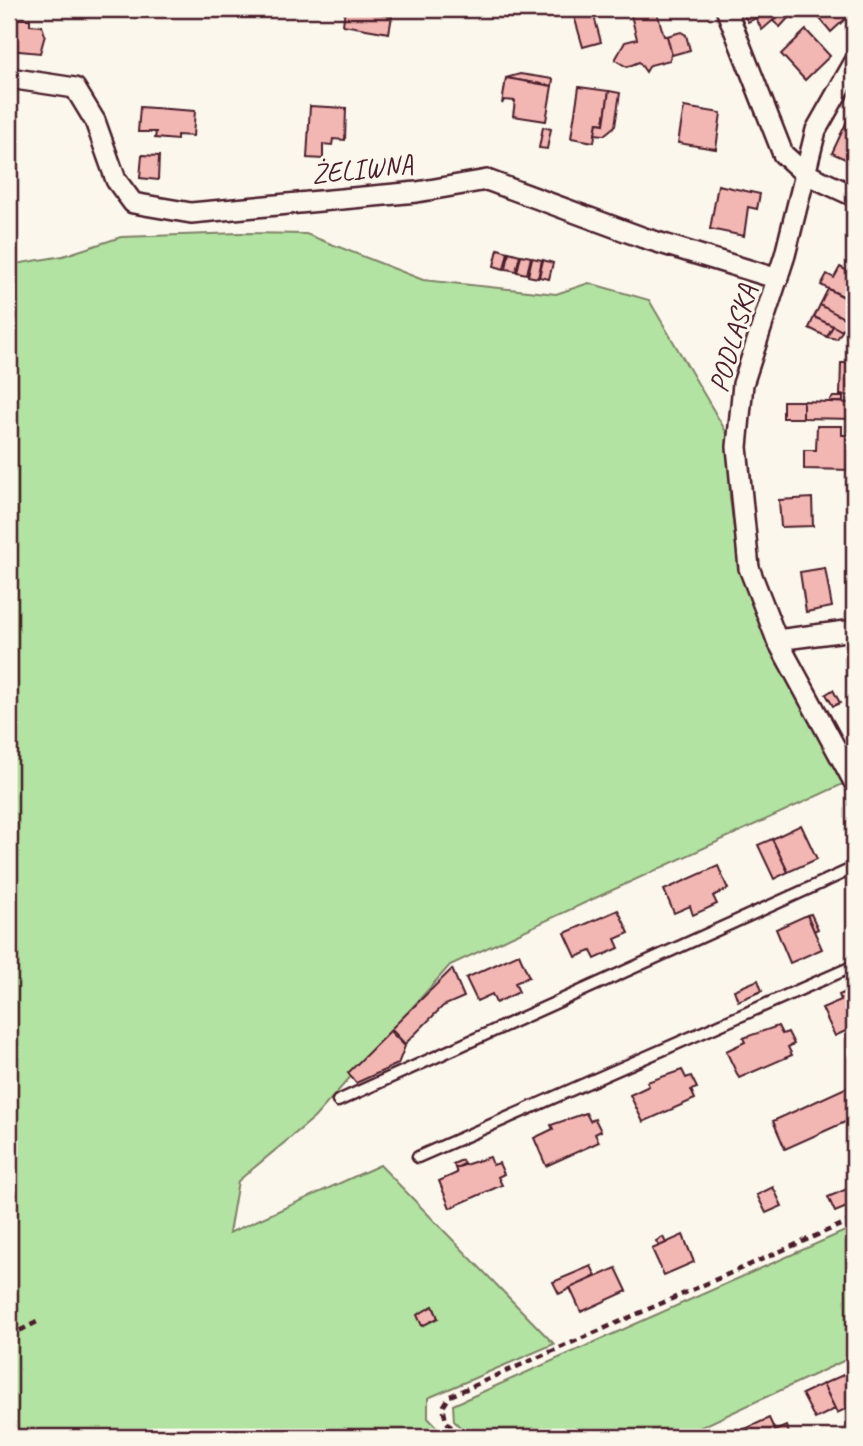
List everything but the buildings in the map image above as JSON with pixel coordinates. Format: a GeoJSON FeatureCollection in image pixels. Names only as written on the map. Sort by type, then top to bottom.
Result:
{"type":"FeatureCollection","features":[{"type":"Feature","properties":{"kind":"street"},"geometry":{"type":"LineString","coordinates":[[726,9],[783,154],[804,173],[854,196]]}},
{"type":"Feature","properties":{"kind":"street","name":"PODLASKA"},"geometry":{"type":"LineString","coordinates":[[854,63],[816,131],[778,279],[743,384],[737,447],[749,568],[777,640],[854,782]]}},
{"type":"Feature","properties":{"kind":"street","name":"ŻELIWNA"},"geometry":{"type":"LineString","coordinates":[[9,78],[75,88],[95,121],[116,180],[133,203],[191,213],[417,192],[487,180],[644,238],[778,279]]}},
{"type":"Feature","properties":{"kind":"street"},"geometry":{"type":"LineString","coordinates":[[777,640],[854,631]]}},
{"type":"Feature","properties":{"kind":"lane"},"geometry":{"type":"LineString","coordinates":[[338,1101],[854,868]]}},
{"type":"Feature","properties":{"kind":"lane"},"geometry":{"type":"LineString","coordinates":[[418,1157],[854,966]]}},
{"type":"Feature","properties":{"kind":"path"},"geometry":{"type":"LineString","coordinates":[[459,1437],[446,1420],[443,1407],[450,1396],[854,1219]]}},
{"type":"Feature","properties":{"kind":"path"},"geometry":{"type":"LineString","coordinates":[[9,1336],[37,1322]]}},
{"type":"Feature","properties":{"kind":"green space"},"geometry":{"type":"Polygon","coordinates":[[[306,234],[423,280],[556,294],[589,283],[649,300],[728,435],[730,498],[739,568],[796,691],[838,766],[843,784],[450,965],[314,1118],[238,1181],[229,1233],[380,1165],[554,1344],[428,1398],[428,1418],[446,1437],[9,1437],[9,265],[63,256],[121,237],[306,234]]]}},
{"type":"Feature","properties":{"kind":"green space"},"geometry":{"type":"Polygon","coordinates":[[[854,1227],[854,1356],[680,1437],[470,1437],[454,1421],[453,1405],[854,1227]]]}}]}
